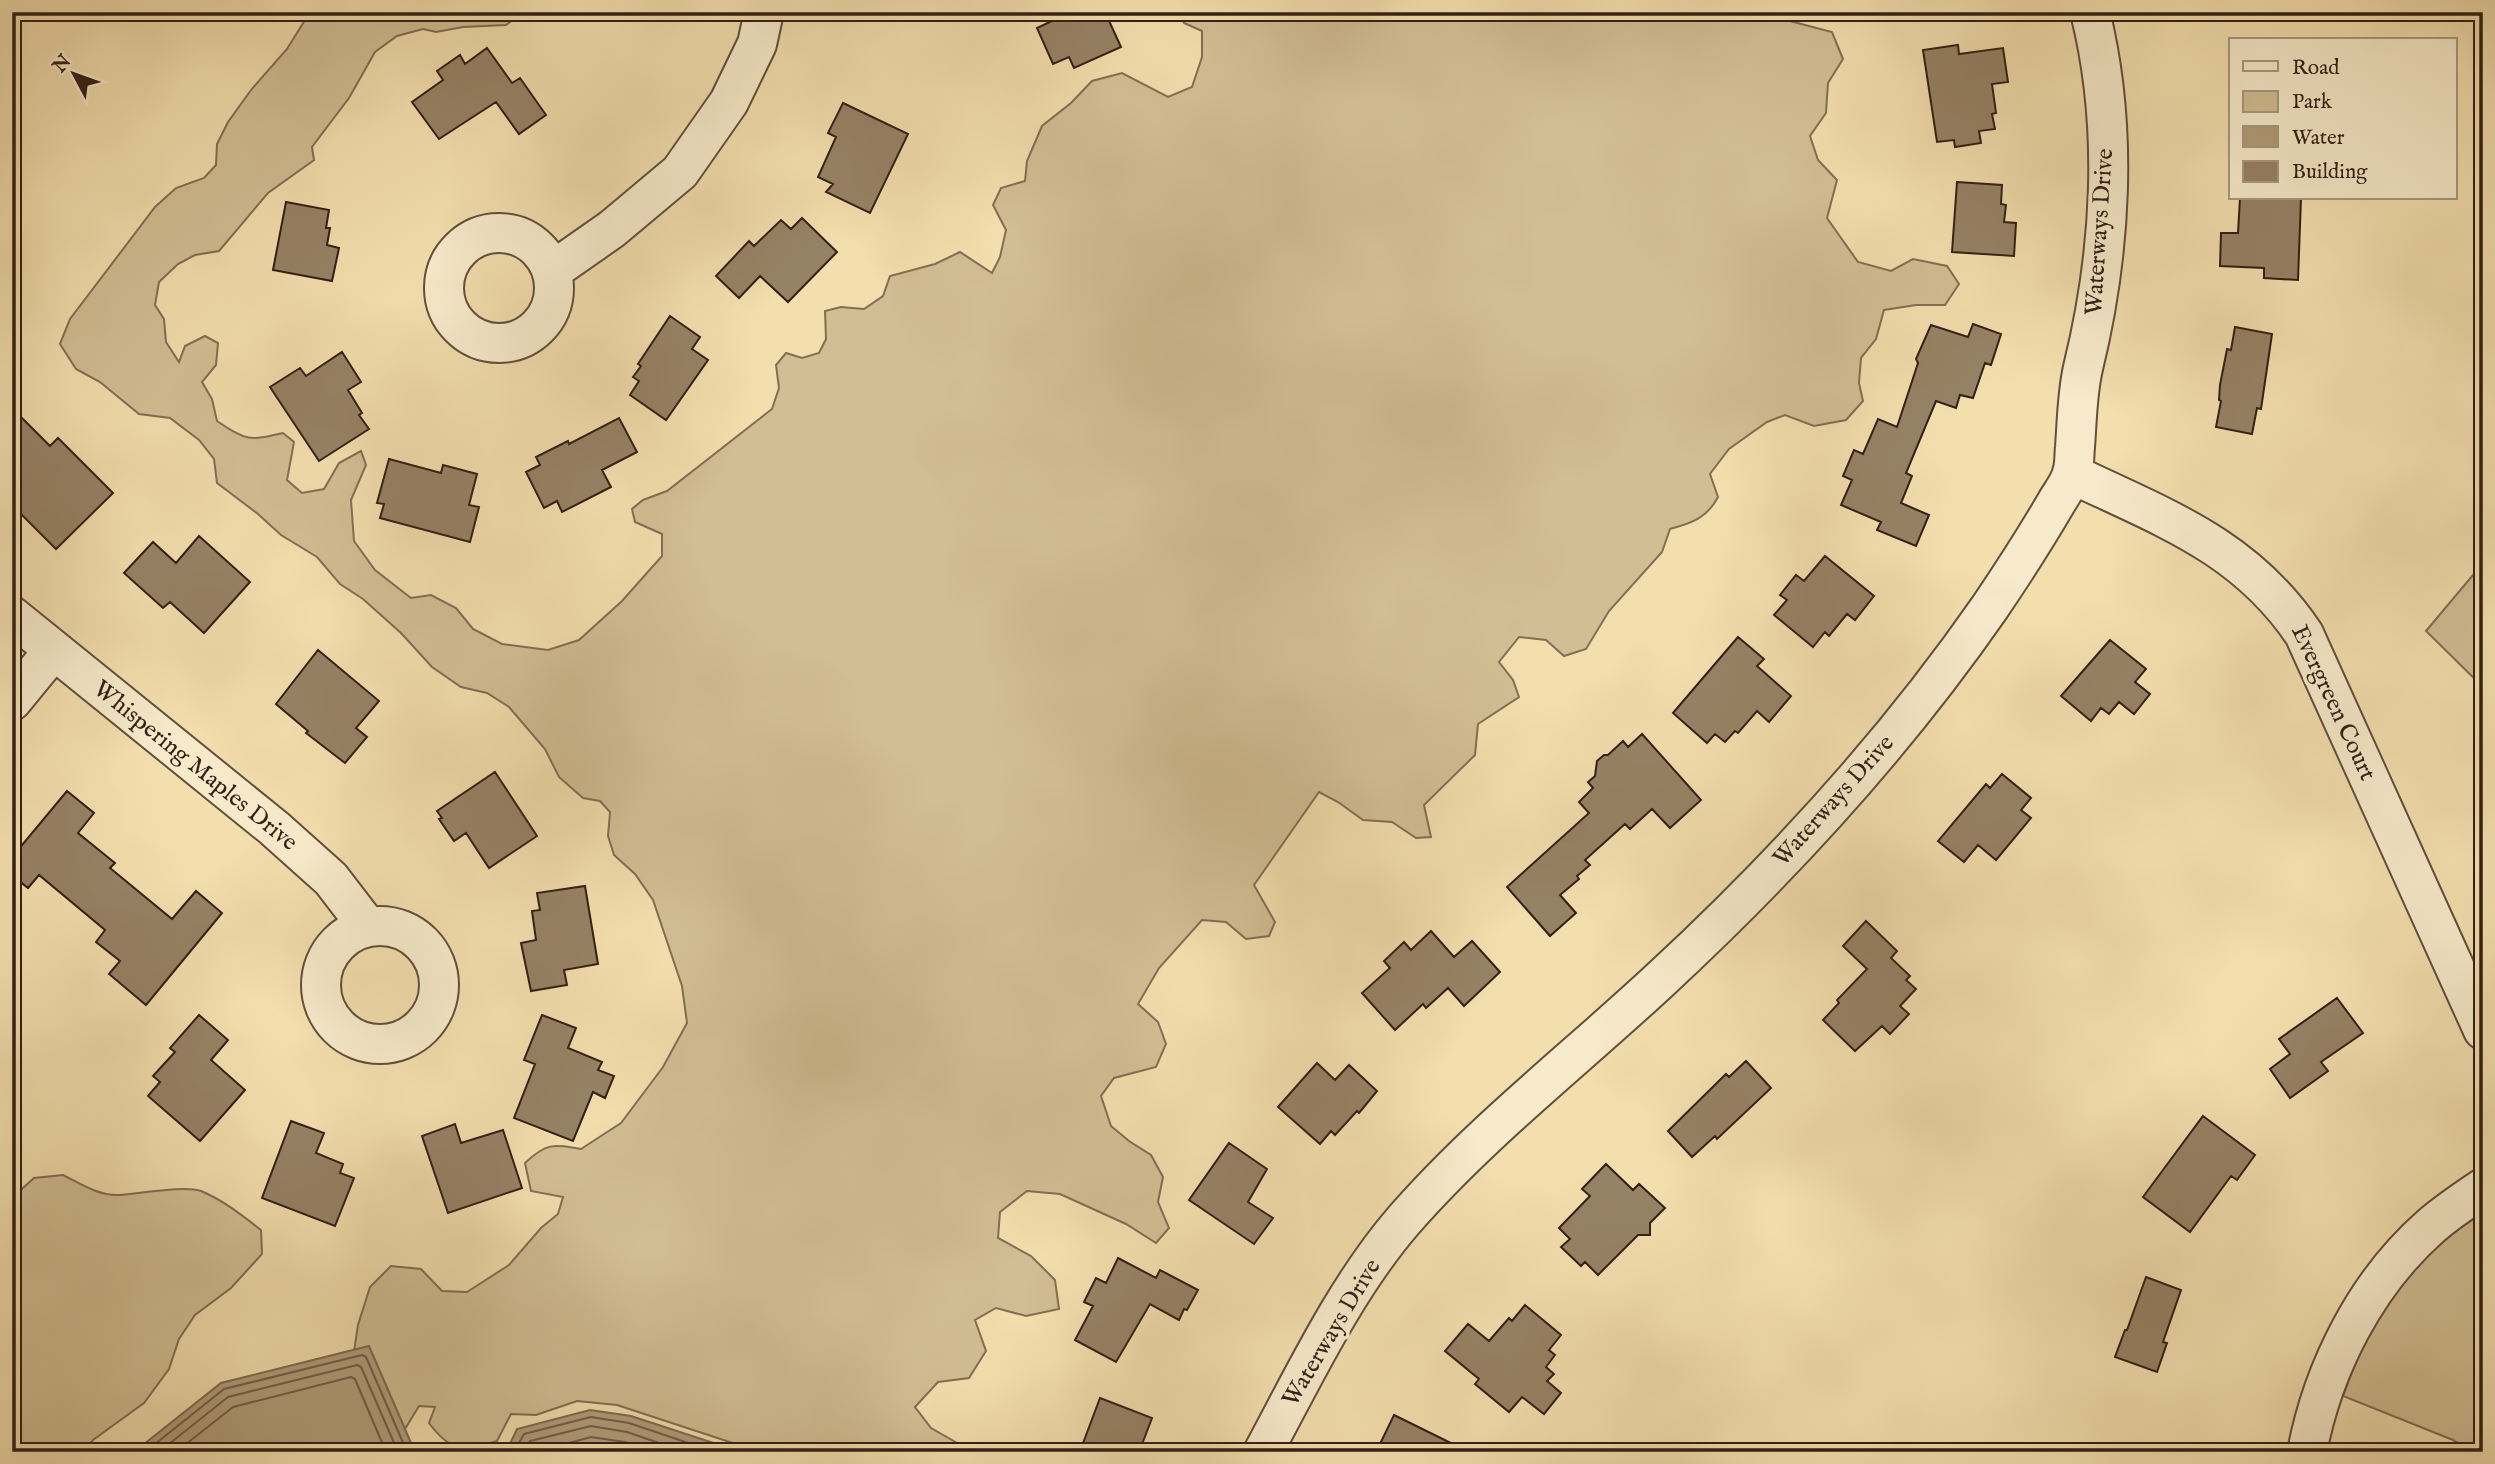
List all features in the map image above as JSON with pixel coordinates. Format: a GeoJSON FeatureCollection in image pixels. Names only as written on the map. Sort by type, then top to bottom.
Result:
{"type":"FeatureCollection","features":[{"type":"Feature","properties":{"kind":"street"},"geometry":{"type":"LineString","coordinates":[[552,271],[612,229],[680,172],[729,102],[757,44],[764,12]]}},
{"type":"Feature","properties":{"kind":"street","name":"Waterways Drive"},"geometry":{"type":"LineString","coordinates":[[1262,1452],[1345,1302],[1402,1222],[1497,1125],[1661,980],[1847,792],[1968,639],[2028,552],[2072,474],[2080,380],[2097,308],[2108,166],[2104,93],[2090,12]]}},
{"type":"Feature","properties":{"kind":"street","name":"Evergreen Court"},"geometry":{"type":"LineString","coordinates":[[2072,474],[2208,541],[2252,572],[2289,612],[2304,634],[2483,1030]]}},
{"type":"Feature","properties":{"kind":"street","name":"Whispering Maples Drive"},"geometry":{"type":"LineString","coordinates":[[12,616],[274,828],[331,879],[367,926]]}},
{"type":"Feature","properties":{"kind":"street"},"geometry":{"type":"LineString","coordinates":[[12,701],[53,650]]}},
{"type":"Feature","properties":{"kind":"street"},"geometry":{"type":"LineString","coordinates":[[2307,1452],[2312,1424],[2325,1383],[2367,1303],[2387,1275],[2431,1227],[2483,1188]]}},
{"type":"Feature","properties":{"kind":"green space"},"geometry":{"type":"Polygon","coordinates":[[[310,12],[523,12],[506,25],[463,27],[436,32],[423,29],[397,36],[375,52],[349,98],[312,147],[314,160],[268,193],[219,251],[195,255],[178,264],[159,282],[155,305],[164,319],[166,342],[179,362],[185,346],[205,336],[218,343],[216,365],[202,382],[212,399],[217,421],[242,436],[255,438],[283,433],[294,442],[287,480],[302,493],[324,489],[339,463],[361,451],[366,465],[351,500],[354,541],[375,570],[411,598],[431,595],[456,608],[473,629],[502,644],[548,650],[579,640],[622,601],[662,556],[662,534],[635,522],[632,509],[643,500],[667,491],[772,409],[779,388],[776,365],[786,353],[802,358],[819,353],[826,339],[825,311],[841,307],[864,309],[883,296],[890,276],[935,264],[960,252],[992,273],[1000,257],[1006,230],[993,205],[1001,188],[1025,181],[1027,161],[1042,126],[1071,103],[1092,81],[1122,73],[1168,97],[1192,87],[1202,57],[1202,31],[1184,23],[1180,12],[1766,12],[1767,15],[1832,32],[1843,59],[1828,83],[1826,113],[1810,136],[1818,160],[1837,180],[1827,218],[1858,262],[1891,271],[1913,259],[1947,266],[1959,284],[1945,305],[1916,305],[1884,310],[1876,339],[1861,358],[1859,383],[1863,401],[1846,420],[1814,426],[1785,415],[1767,422],[1729,449],[1710,474],[1718,497],[1714,504],[1698,519],[1670,529],[1662,552],[1609,611],[1586,649],[1564,656],[1546,640],[1519,637],[1499,662],[1513,680],[1519,697],[1478,724],[1475,755],[1424,805],[1431,837],[1416,838],[1392,822],[1363,820],[1319,792],[1254,885],[1275,922],[1269,936],[1246,939],[1226,922],[1202,920],[1159,968],[1138,1004],[1158,1022],[1166,1044],[1156,1067],[1114,1078],[1101,1096],[1111,1126],[1151,1155],[1163,1177],[1158,1202],[1169,1228],[1156,1243],[1126,1224],[1060,1194],[1027,1191],[1000,1212],[998,1238],[1031,1256],[1055,1280],[1059,1309],[1026,1316],[996,1308],[975,1320],[986,1351],[969,1378],[938,1382],[915,1407],[931,1428],[959,1444],[959,1452],[760,1452],[617,1405],[577,1401],[536,1415],[511,1414],[497,1441],[467,1448],[452,1445],[429,1423],[435,1407],[419,1406],[394,1447],[351,1371],[358,1325],[370,1287],[391,1266],[421,1269],[442,1291],[467,1292],[509,1265],[541,1228],[558,1214],[563,1197],[531,1191],[525,1163],[545,1148],[563,1146],[581,1149],[621,1123],[663,1067],[687,1023],[682,986],[653,900],[635,874],[614,855],[608,836],[610,812],[600,801],[583,798],[559,777],[545,749],[509,707],[487,693],[461,687],[432,667],[401,633],[363,599],[340,584],[317,557],[281,535],[217,483],[214,459],[199,440],[170,418],[139,414],[100,382],[76,369],[60,344],[70,319],[155,207],[176,188],[204,178],[216,165],[217,144],[228,122],[251,90],[287,49],[310,12]]]}},
{"type":"Feature","properties":{"kind":"green space"},"geometry":{"type":"Polygon","coordinates":[[[2483,563],[2483,687],[2426,631],[2483,563]]]}},
{"type":"Feature","properties":{"kind":"green space"},"geometry":{"type":"Polygon","coordinates":[[[63,1175],[90,1189],[112,1195],[173,1189],[201,1191],[225,1204],[261,1230],[262,1254],[231,1288],[195,1315],[179,1339],[169,1369],[144,1403],[93,1440],[84,1452],[12,1452],[12,1198],[34,1178],[63,1175]]]}},
{"type":"Feature","properties":{"kind":"green space"},"geometry":{"type":"Polygon","coordinates":[[[2483,1213],[2483,1452],[2472,1452],[2453,1440],[2343,1396],[2370,1334],[2407,1278],[2443,1240],[2483,1213]]]}},
{"type":"Feature","properties":{"kind":"water"},"geometry":{"type":"Polygon","coordinates":[[[369,1346],[415,1452],[134,1452],[221,1383],[369,1346]]]}},
{"type":"Feature","properties":{"kind":"water"},"geometry":{"type":"Polygon","coordinates":[[[590,1410],[631,1416],[741,1452],[506,1452],[517,1429],[590,1410]]]}},
{"type":"Feature","properties":{"kind":"building"},"geometry":{"type":"Polygon","coordinates":[[[1049,12],[1105,12],[1121,47],[1074,68],[1069,57],[1053,64],[1037,28],[1052,21],[1049,12]]]}},
{"type":"Feature","properties":{"kind":"building"},"geometry":{"type":"Polygon","coordinates":[[[1958,45],[1959,54],[2003,48],[2008,82],[1992,84],[1995,129],[1979,131],[1981,143],[1955,147],[1954,140],[1937,142],[1923,50],[1958,45]]]}},
{"type":"Feature","properties":{"kind":"building"},"geometry":{"type":"Polygon","coordinates":[[[487,48],[512,83],[520,78],[546,115],[519,134],[496,102],[439,139],[412,102],[443,80],[437,71],[460,55],[465,64],[487,48]]]}},
{"type":"Feature","properties":{"kind":"building"},"geometry":{"type":"Polygon","coordinates":[[[843,103],[908,134],[870,213],[826,192],[833,184],[818,177],[836,137],[828,133],[843,103]]]}},
{"type":"Feature","properties":{"kind":"building"},"geometry":{"type":"Polygon","coordinates":[[[1957,182],[2002,185],[2001,204],[2006,205],[2004,222],[2016,223],[2014,256],[1952,252],[1957,182]]]}},
{"type":"Feature","properties":{"kind":"building"},"geometry":{"type":"Polygon","coordinates":[[[2240,200],[2301,200],[2298,280],[2264,278],[2264,268],[2220,266],[2221,233],[2238,233],[2240,200]]]}},
{"type":"Feature","properties":{"kind":"building"},"geometry":{"type":"Polygon","coordinates":[[[286,202],[329,210],[327,245],[339,248],[332,281],[273,270],[286,202]]]}},
{"type":"Feature","properties":{"kind":"building"},"geometry":{"type":"Polygon","coordinates":[[[802,218],[837,252],[788,302],[760,276],[739,298],[716,276],[749,241],[754,246],[781,220],[791,229],[802,218]]]}},
{"type":"Feature","properties":{"kind":"building"},"geometry":{"type":"Polygon","coordinates":[[[670,316],[700,337],[692,349],[708,360],[666,420],[630,395],[639,381],[633,377],[641,366],[638,364],[670,316]]]}},
{"type":"Feature","properties":{"kind":"building"},"geometry":{"type":"Polygon","coordinates":[[[1973,324],[2001,334],[1991,365],[1985,363],[1973,398],[1960,395],[1956,408],[1936,401],[1906,473],[1912,476],[1901,503],[1929,515],[1916,546],[1877,530],[1881,522],[1841,505],[1852,480],[1843,476],[1854,450],[1863,454],[1878,419],[1897,427],[1918,363],[1916,359],[1931,325],[1968,337],[1973,324]]]}},
{"type":"Feature","properties":{"kind":"building"},"geometry":{"type":"Polygon","coordinates":[[[2235,327],[2272,334],[2261,409],[2257,408],[2252,434],[2216,427],[2221,401],[2220,385],[2227,349],[2231,350],[2235,327]]]}},
{"type":"Feature","properties":{"kind":"building"},"geometry":{"type":"Polygon","coordinates":[[[342,352],[361,382],[348,390],[362,413],[359,415],[369,429],[319,461],[270,387],[300,368],[306,376],[342,352]]]}},
{"type":"Feature","properties":{"kind":"building"},"geometry":{"type":"Polygon","coordinates":[[[12,408],[50,446],[58,438],[113,493],[56,549],[12,505],[12,408]]]}},
{"type":"Feature","properties":{"kind":"building"},"geometry":{"type":"Polygon","coordinates":[[[619,418],[637,452],[602,470],[611,487],[562,512],[557,501],[544,508],[526,472],[540,465],[536,457],[568,441],[569,444],[619,418]]]}},
{"type":"Feature","properties":{"kind":"building"},"geometry":{"type":"Polygon","coordinates":[[[389,459],[441,473],[443,465],[477,474],[469,505],[479,507],[470,542],[380,518],[384,504],[377,503],[389,459]]]}},
{"type":"Feature","properties":{"kind":"building"},"geometry":{"type":"Polygon","coordinates":[[[199,536],[250,582],[204,633],[170,602],[163,608],[124,573],[153,542],[176,563],[199,536]]]}},
{"type":"Feature","properties":{"kind":"building"},"geometry":{"type":"Polygon","coordinates":[[[1825,556],[1874,596],[1855,620],[1847,614],[1829,636],[1825,632],[1813,647],[1774,615],[1787,600],[1780,595],[1796,575],[1804,581],[1825,556]]]}},
{"type":"Feature","properties":{"kind":"building"},"geometry":{"type":"Polygon","coordinates":[[[1738,637],[1764,659],[1757,666],[1791,696],[1769,722],[1757,711],[1738,733],[1735,731],[1725,742],[1715,734],[1707,743],[1673,713],[1738,637]]]}},
{"type":"Feature","properties":{"kind":"building"},"geometry":{"type":"Polygon","coordinates":[[[2110,640],[2146,669],[2135,682],[2150,694],[2134,714],[2119,702],[2109,714],[2101,708],[2091,721],[2061,696],[2110,640]]]}},
{"type":"Feature","properties":{"kind":"building"},"geometry":{"type":"Polygon","coordinates":[[[318,650],[379,701],[356,728],[367,737],[345,763],[306,733],[308,731],[276,704],[318,650]]]}},
{"type":"Feature","properties":{"kind":"building"},"geometry":{"type":"Polygon","coordinates":[[[1642,734],[1701,800],[1670,828],[1652,809],[1630,829],[1625,824],[1585,860],[1590,865],[1577,876],[1579,879],[1560,895],[1576,913],[1550,936],[1507,887],[1589,813],[1579,802],[1593,788],[1588,782],[1595,776],[1597,761],[1623,741],[1628,747],[1642,734]]]}},
{"type":"Feature","properties":{"kind":"building"},"geometry":{"type":"Polygon","coordinates":[[[495,772],[537,836],[489,868],[466,833],[454,841],[439,819],[442,818],[437,811],[495,772]]]}},
{"type":"Feature","properties":{"kind":"building"},"geometry":{"type":"Polygon","coordinates":[[[2002,774],[2031,798],[2021,810],[2031,818],[1996,860],[1978,845],[1964,862],[1938,841],[1986,784],[1990,788],[2002,774]]]}},
{"type":"Feature","properties":{"kind":"building"},"geometry":{"type":"Polygon","coordinates":[[[67,791],[94,813],[78,833],[115,863],[110,868],[172,919],[196,891],[222,913],[146,1005],[109,974],[120,961],[96,942],[105,930],[39,875],[28,888],[12,875],[12,857],[67,791]]]}},
{"type":"Feature","properties":{"kind":"building"},"geometry":{"type":"Polygon","coordinates":[[[585,886],[598,964],[564,970],[567,985],[531,991],[521,943],[536,940],[532,911],[540,910],[537,893],[585,886]]]}},
{"type":"Feature","properties":{"kind":"building"},"geometry":{"type":"Polygon","coordinates":[[[1866,921],[1897,951],[1891,958],[1910,976],[1906,980],[1916,989],[1900,1006],[1909,1014],[1890,1034],[1882,1026],[1855,1051],[1823,1020],[1839,1003],[1837,1000],[1867,969],[1843,946],[1866,921]]]}},
{"type":"Feature","properties":{"kind":"building"},"geometry":{"type":"Polygon","coordinates":[[[1431,931],[1454,957],[1472,941],[1500,972],[1464,1006],[1448,988],[1426,1008],[1423,1004],[1395,1030],[1362,993],[1390,968],[1384,961],[1404,942],[1411,950],[1431,931]]]}},
{"type":"Feature","properties":{"kind":"building"},"geometry":{"type":"Polygon","coordinates":[[[2337,998],[2363,1033],[2321,1062],[2328,1071],[2290,1098],[2270,1069],[2290,1054],[2279,1039],[2337,998]]]}},
{"type":"Feature","properties":{"kind":"building"},"geometry":{"type":"Polygon","coordinates":[[[199,1015],[228,1040],[211,1060],[245,1090],[200,1141],[148,1096],[160,1082],[153,1076],[175,1052],[170,1048],[199,1015]]]}},
{"type":"Feature","properties":{"kind":"building"},"geometry":{"type":"Polygon","coordinates":[[[542,1015],[576,1028],[568,1048],[602,1062],[598,1070],[614,1076],[605,1098],[593,1092],[573,1141],[514,1118],[535,1064],[524,1060],[542,1015]]]}},
{"type":"Feature","properties":{"kind":"building"},"geometry":{"type":"Polygon","coordinates":[[[1746,1061],[1771,1088],[1717,1139],[1715,1136],[1692,1157],[1668,1131],[1726,1074],[1729,1077],[1746,1061]]]}},
{"type":"Feature","properties":{"kind":"building"},"geometry":{"type":"Polygon","coordinates":[[[1317,1063],[1335,1080],[1349,1065],[1377,1091],[1359,1113],[1357,1111],[1335,1135],[1331,1131],[1320,1144],[1278,1107],[1317,1063]]]}},
{"type":"Feature","properties":{"kind":"building"},"geometry":{"type":"Polygon","coordinates":[[[2203,1116],[2255,1155],[2237,1180],[2231,1176],[2190,1232],[2143,1197],[2203,1116]]]}},
{"type":"Feature","properties":{"kind":"building"},"geometry":{"type":"Polygon","coordinates":[[[291,1121],[324,1133],[316,1153],[343,1164],[340,1173],[354,1178],[335,1226],[262,1198],[291,1121]]]}},
{"type":"Feature","properties":{"kind":"building"},"geometry":{"type":"Polygon","coordinates":[[[455,1124],[461,1143],[503,1130],[522,1188],[448,1213],[422,1136],[455,1124]]]}},
{"type":"Feature","properties":{"kind":"building"},"geometry":{"type":"Polygon","coordinates":[[[1229,1143],[1267,1169],[1248,1202],[1273,1218],[1254,1244],[1189,1200],[1229,1143]]]}},
{"type":"Feature","properties":{"kind":"building"},"geometry":{"type":"Polygon","coordinates":[[[1606,1164],[1633,1190],[1639,1184],[1665,1208],[1650,1223],[1650,1235],[1638,1235],[1598,1275],[1585,1262],[1581,1266],[1561,1247],[1570,1239],[1559,1228],[1590,1196],[1582,1189],[1606,1164]]]}},
{"type":"Feature","properties":{"kind":"building"},"geometry":{"type":"Polygon","coordinates":[[[1118,1258],[1156,1278],[1160,1270],[1198,1290],[1179,1320],[1150,1304],[1116,1362],[1075,1340],[1093,1306],[1084,1302],[1096,1278],[1106,1283],[1118,1258]]]}},
{"type":"Feature","properties":{"kind":"building"},"geometry":{"type":"Polygon","coordinates":[[[2146,1277],[2181,1290],[2163,1342],[2167,1343],[2157,1372],[2115,1357],[2146,1277]]]}},
{"type":"Feature","properties":{"kind":"building"},"geometry":{"type":"Polygon","coordinates":[[[1525,1305],[1561,1335],[1549,1350],[1555,1355],[1546,1367],[1554,1374],[1547,1381],[1561,1393],[1544,1414],[1522,1397],[1509,1412],[1475,1384],[1479,1379],[1445,1351],[1468,1324],[1489,1341],[1509,1318],[1512,1321],[1525,1305]]]}},
{"type":"Feature","properties":{"kind":"building"},"geometry":{"type":"Polygon","coordinates":[[[1100,1398],[1152,1418],[1139,1452],[1097,1452],[1082,1446],[1100,1398]]]}},
{"type":"Feature","properties":{"kind":"building"},"geometry":{"type":"Polygon","coordinates":[[[1394,1415],[1469,1452],[1392,1452],[1379,1446],[1394,1415]]]}}]}
